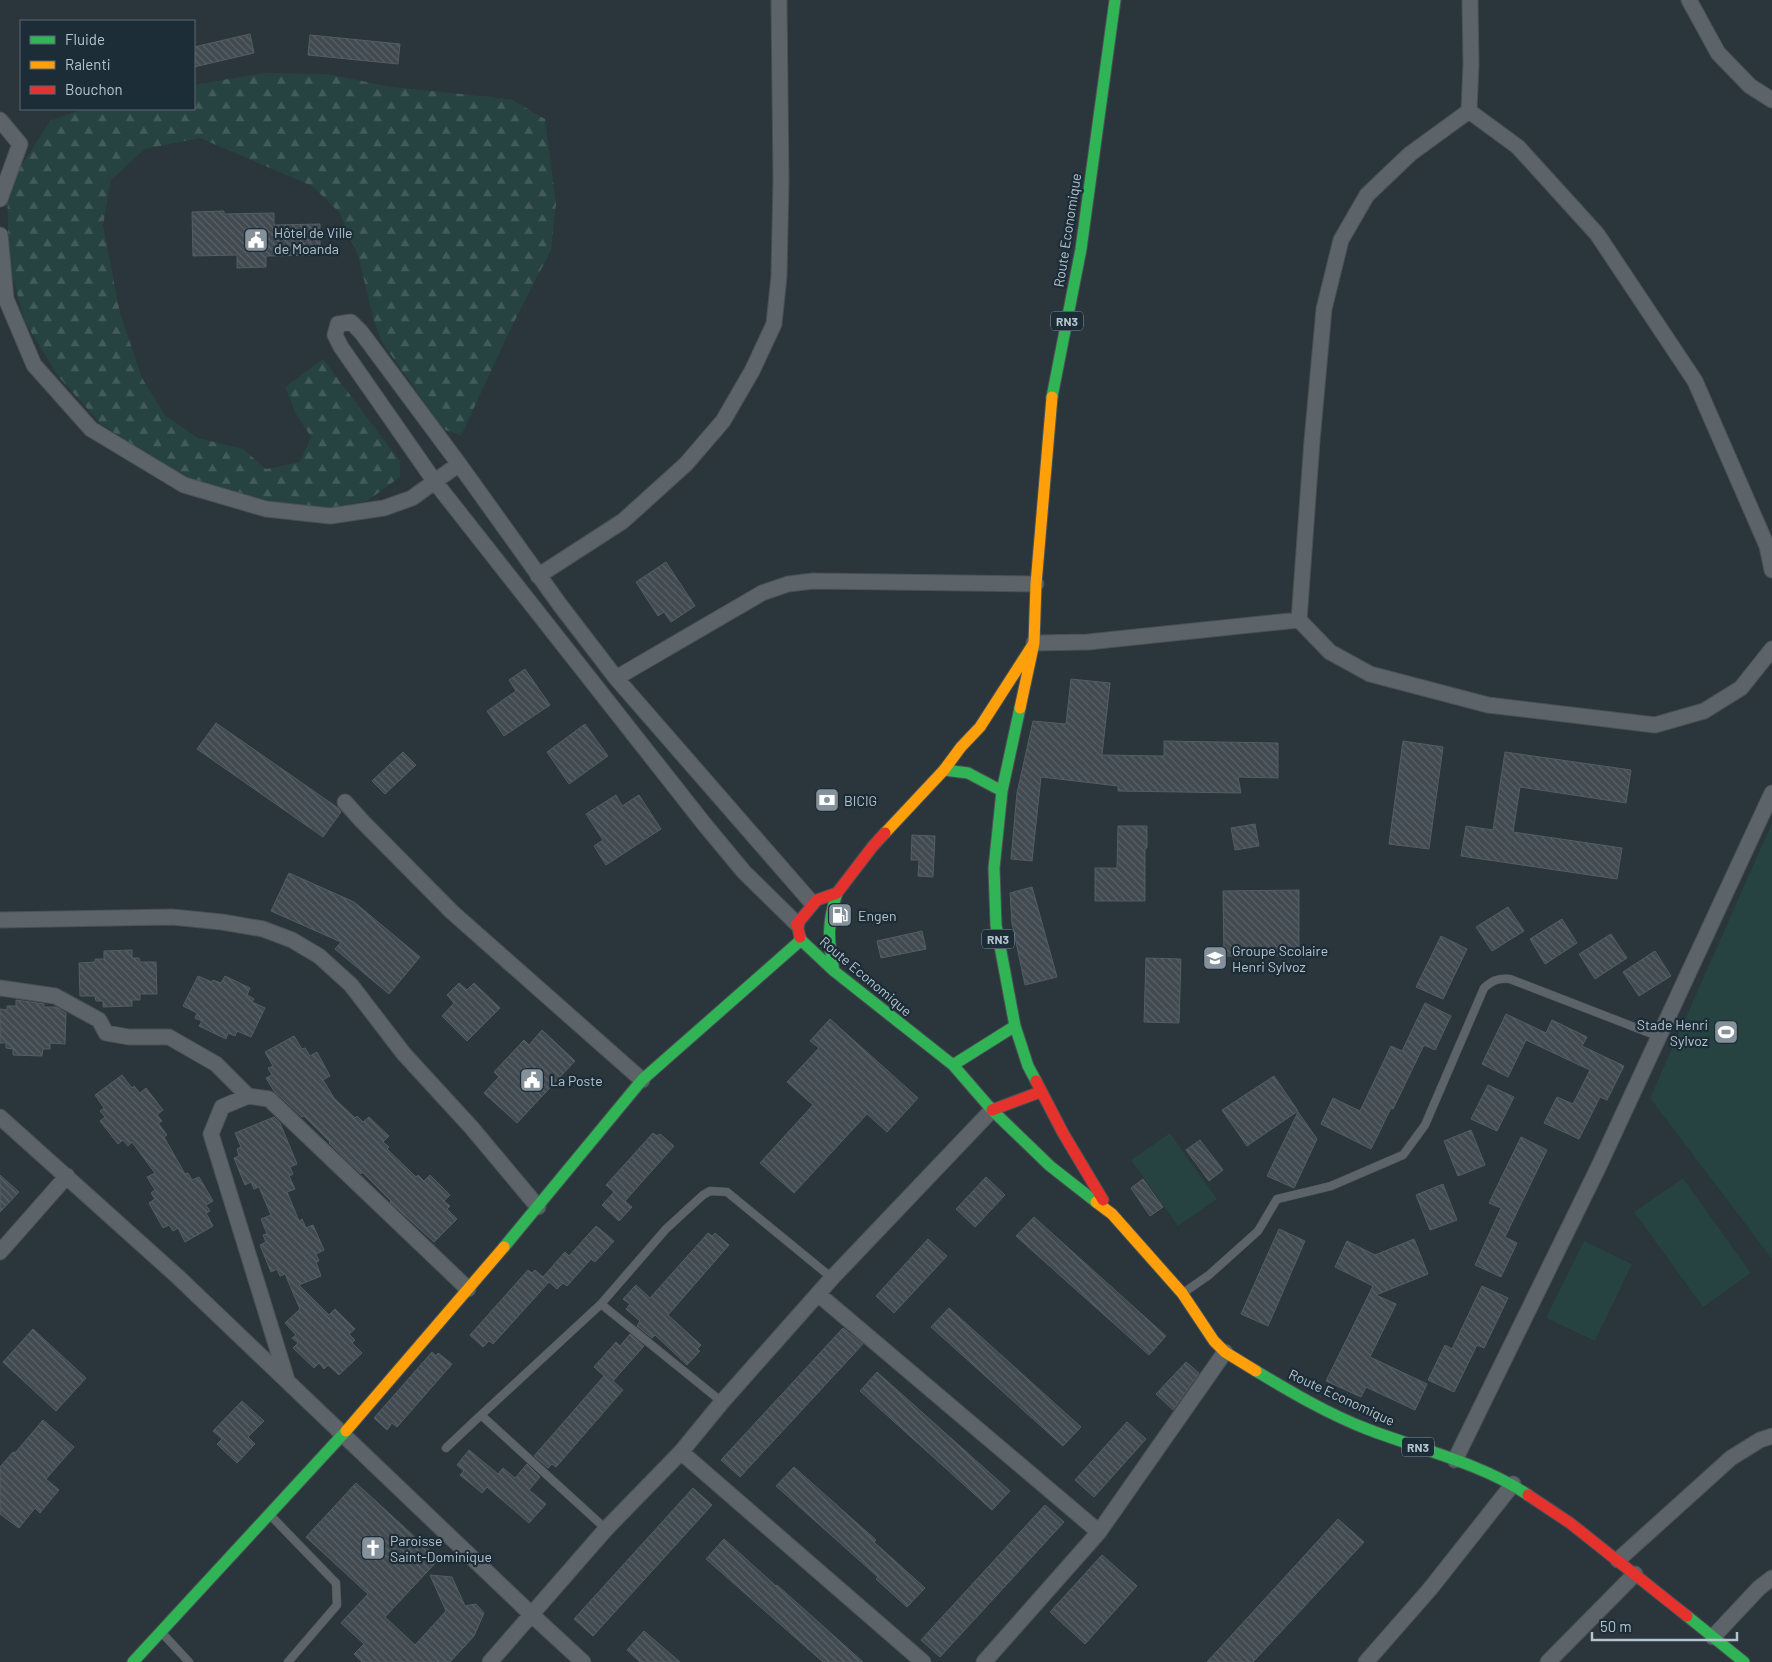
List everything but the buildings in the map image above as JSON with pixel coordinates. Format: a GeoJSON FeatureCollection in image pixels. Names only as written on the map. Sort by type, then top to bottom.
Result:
{"type":"FeatureCollection","features":[{"type":"Feature","properties":{"kind":"main road","name":"Route Economique"},"geometry":{"type":"LineString","coordinates":[[1112,1214],[1040,1092],[1028,1066],[1015,1026],[996,924],[994,868],[1002,791],[1034,643],[1036,584],[1052,393],[1081,249],[1115,0]]}},
{"type":"Feature","properties":{"kind":"main road"},"geometry":{"type":"LineString","coordinates":[[834,971],[827,934],[828,921],[837,893],[873,846],[944,770],[961,747],[980,727],[1034,643]]}},
{"type":"Feature","properties":{"kind":"main road"},"geometry":{"type":"LineString","coordinates":[[944,770],[968,773],[1002,791]]}},
{"type":"Feature","properties":{"kind":"main road"},"geometry":{"type":"LineString","coordinates":[[797,924],[812,904],[822,896],[837,893]]}},
{"type":"Feature","properties":{"kind":"main road","name":"Route Economique"},"geometry":{"type":"LineString","coordinates":[[797,924],[801,940],[834,971],[953,1066],[992,1110],[1050,1166],[1112,1214],[1182,1293],[1214,1341],[1225,1352],[1292,1393],[1365,1428],[1455,1460],[1513,1484],[1570,1523],[1744,1662]]}},
{"type":"Feature","properties":{"kind":"main road"},"geometry":{"type":"LineString","coordinates":[[133,1662],[344,1434],[538,1207],[642,1080],[801,940]]}},
{"type":"Feature","properties":{"kind":"main road"},"geometry":{"type":"LineString","coordinates":[[953,1066],[1015,1026]]}},
{"type":"Feature","properties":{"kind":"main road"},"geometry":{"type":"LineString","coordinates":[[992,1110],[1040,1092]]}},
{"type":"Feature","properties":{"kind":"street"},"geometry":{"type":"LineString","coordinates":[[538,576],[623,521],[686,464],[723,421],[752,371],[774,324],[779,276],[779,0]]}},
{"type":"Feature","properties":{"kind":"street"},"geometry":{"type":"LineString","coordinates":[[1470,0],[1470,111]]}},
{"type":"Feature","properties":{"kind":"street"},"geometry":{"type":"LineString","coordinates":[[1689,0],[1718,53],[1750,86],[1772,100]]}},
{"type":"Feature","properties":{"kind":"street"},"geometry":{"type":"LineString","coordinates":[[1470,111],[1518,147],[1596,234],[1695,381],[1767,546],[1772,570]]}},
{"type":"Feature","properties":{"kind":"street"},"geometry":{"type":"LineString","coordinates":[[1470,111],[1410,154],[1367,195],[1341,240],[1324,309],[1299,620],[1330,652],[1370,674],[1488,705],[1655,725],[1704,711],[1741,688],[1772,649]]}},
{"type":"Feature","properties":{"kind":"street"},"geometry":{"type":"LineString","coordinates":[[0,120],[20,144],[0,199]]}},
{"type":"Feature","properties":{"kind":"street"},"geometry":{"type":"LineString","coordinates":[[0,235],[6,298],[34,365],[90,429],[184,486],[266,509],[330,516],[384,508],[412,498],[459,464]]}},
{"type":"Feature","properties":{"kind":"street"},"geometry":{"type":"LineString","coordinates":[[797,924],[744,872],[705,826],[435,482],[341,347],[335,335],[338,324],[351,322],[361,332],[459,464],[538,576],[616,678],[812,904]]}},
{"type":"Feature","properties":{"kind":"street"},"geometry":{"type":"LineString","coordinates":[[616,678],[740,604],[762,592],[788,584],[813,581],[1036,584]]}},
{"type":"Feature","properties":{"kind":"street"},"geometry":{"type":"LineString","coordinates":[[1034,643],[1088,642],[1299,620]]}},
{"type":"Feature","properties":{"kind":"street"},"geometry":{"type":"LineString","coordinates":[[1455,1460],[1594,1177],[1772,793]]}},
{"type":"Feature","properties":{"kind":"street"},"geometry":{"type":"LineString","coordinates":[[345,802],[452,912],[642,1080]]}},
{"type":"Feature","properties":{"kind":"street"},"geometry":{"type":"LineString","coordinates":[[0,920],[172,917],[222,922],[255,928],[292,940],[318,956],[351,985],[404,1054],[471,1127],[538,1207]]}},
{"type":"Feature","properties":{"kind":"street"},"geometry":{"type":"LineString","coordinates":[[0,988],[56,996],[98,1020],[106,1033],[129,1037],[169,1037],[216,1064],[248,1096]]}},
{"type":"Feature","properties":{"kind":"street"},"geometry":{"type":"LineString","coordinates":[[288,1381],[211,1134],[222,1107],[248,1096],[269,1099],[468,1289]]}},
{"type":"Feature","properties":{"kind":"street"},"geometry":{"type":"LineString","coordinates":[[490,1662],[606,1529],[681,1452],[722,1402],[832,1278],[992,1110]]}},
{"type":"Feature","properties":{"kind":"street"},"geometry":{"type":"LineString","coordinates":[[0,1117],[177,1276],[583,1662]]}},
{"type":"Feature","properties":{"kind":"street"},"geometry":{"type":"LineString","coordinates":[[0,1252],[67,1176]]}},
{"type":"Feature","properties":{"kind":"street"},"geometry":{"type":"LineString","coordinates":[[818,1294],[1099,1532]]}},
{"type":"Feature","properties":{"kind":"street"},"geometry":{"type":"LineString","coordinates":[[984,1662],[1099,1532],[1225,1352]]}},
{"type":"Feature","properties":{"kind":"street"},"geometry":{"type":"LineString","coordinates":[[1618,1560],[1731,1458],[1760,1440],[1772,1436]]}},
{"type":"Feature","properties":{"kind":"street"},"geometry":{"type":"LineString","coordinates":[[681,1452],[922,1662]]}},
{"type":"Feature","properties":{"kind":"street"},"geometry":{"type":"LineString","coordinates":[[1366,1662],[1430,1589],[1513,1484]]}},
{"type":"Feature","properties":{"kind":"street"},"geometry":{"type":"LineString","coordinates":[[1548,1662],[1635,1574]]}},
{"type":"Feature","properties":{"kind":"street"},"geometry":{"type":"LineString","coordinates":[[1713,1637],[1759,1588],[1772,1578]]}},
{"type":"Feature","properties":{"kind":"lane"},"geometry":{"type":"LineString","coordinates":[[1182,1293],[1209,1275],[1258,1231],[1277,1199],[1330,1186],[1403,1155],[1425,1125],[1484,988],[1491,981],[1499,978],[1510,979],[1660,1037]]}},
{"type":"Feature","properties":{"kind":"lane"},"geometry":{"type":"LineString","coordinates":[[446,1448],[601,1304],[666,1229],[703,1195],[710,1191],[727,1192],[832,1278]]}},
{"type":"Feature","properties":{"kind":"lane"},"geometry":{"type":"LineString","coordinates":[[601,1304],[722,1402]]}},
{"type":"Feature","properties":{"kind":"lane"},"geometry":{"type":"LineString","coordinates":[[481,1415],[606,1529]]}},
{"type":"Feature","properties":{"kind":"lane"},"geometry":{"type":"LineString","coordinates":[[269,1514],[336,1583],[337,1604],[288,1662]]}},
{"type":"Feature","properties":{"kind":"lane"},"geometry":{"type":"LineString","coordinates":[[161,1632],[190,1662]]}},
{"type":"Feature","properties":{"kind":"green space"},"geometry":{"type":"Polygon","coordinates":[[[264,73],[327,74],[392,87],[511,99],[545,119],[556,204],[551,250],[511,328],[461,436],[443,429],[382,342],[373,318],[359,258],[339,212],[312,186],[200,138],[145,149],[111,180],[103,225],[120,313],[142,378],[165,415],[198,438],[243,449],[266,469],[300,462],[311,437],[296,414],[285,387],[323,359],[400,461],[400,477],[367,501],[329,508],[294,510],[217,492],[165,466],[101,424],[58,376],[25,322],[9,264],[7,188],[50,121],[80,110],[195,110],[195,85],[264,73]]]}},
{"type":"Feature","properties":{"kind":"green space","name":"Stade Henri Sylvoz"},"geometry":{"type":"Polygon","coordinates":[[[1772,823],[1772,1259],[1650,1098],[1772,823]]]}},
{"type":"Feature","properties":{"kind":"green space"},"geometry":{"type":"Polygon","coordinates":[[[1170,1133],[1217,1199],[1178,1226],[1131,1160],[1170,1133]]]}},
{"type":"Feature","properties":{"kind":"green space"},"geometry":{"type":"Polygon","coordinates":[[[1683,1178],[1751,1273],[1703,1307],[1634,1212],[1683,1178]]]}},
{"type":"Feature","properties":{"kind":"green space"},"geometry":{"type":"Polygon","coordinates":[[[1584,1241],[1632,1264],[1595,1341],[1546,1318],[1584,1241]]]}},
{"type":"Feature","properties":{"kind":"traffic: fast"},"geometry":{"type":"LineString","coordinates":[[1052,397],[1081,249],[1115,0]]}},
{"type":"Feature","properties":{"kind":"traffic: fast"},"geometry":{"type":"LineString","coordinates":[[1020,708],[1002,791],[994,868],[996,925],[1015,1026],[1028,1066],[1036,1081]]}},
{"type":"Feature","properties":{"kind":"traffic: fast"},"geometry":{"type":"LineString","coordinates":[[944,770],[968,773],[1002,791]]}},
{"type":"Feature","properties":{"kind":"traffic: fast"},"geometry":{"type":"LineString","coordinates":[[834,971],[830,923],[837,893]]}},
{"type":"Feature","properties":{"kind":"traffic: fast"},"geometry":{"type":"LineString","coordinates":[[800,937],[834,971],[953,1065],[992,1110],[1050,1166],[1096,1202]]}},
{"type":"Feature","properties":{"kind":"traffic: fast"},"geometry":{"type":"LineString","coordinates":[[504,1247],[642,1080],[801,940]]}},
{"type":"Feature","properties":{"kind":"traffic: fast"},"geometry":{"type":"LineString","coordinates":[[953,1065],[1015,1026]]}},
{"type":"Feature","properties":{"kind":"traffic: fast"},"geometry":{"type":"LineString","coordinates":[[1256,1371],[1338,1417],[1491,1474],[1528,1495]]}},
{"type":"Feature","properties":{"kind":"traffic: fast"},"geometry":{"type":"LineString","coordinates":[[133,1662],[346,1431]]}},
{"type":"Feature","properties":{"kind":"traffic: fast"},"geometry":{"type":"LineString","coordinates":[[1687,1616],[1744,1662]]}},
{"type":"Feature","properties":{"kind":"traffic: slow"},"geometry":{"type":"LineString","coordinates":[[1020,708],[1034,643],[1036,584],[1052,397]]}},
{"type":"Feature","properties":{"kind":"traffic: slow"},"geometry":{"type":"LineString","coordinates":[[885,833],[944,770],[961,747],[980,727],[1034,643]]}},
{"type":"Feature","properties":{"kind":"traffic: slow"},"geometry":{"type":"LineString","coordinates":[[1096,1202],[1112,1214],[1182,1293],[1214,1341],[1225,1352],[1256,1371]]}},
{"type":"Feature","properties":{"kind":"traffic: slow"},"geometry":{"type":"LineString","coordinates":[[346,1431],[504,1247]]}},
{"type":"Feature","properties":{"kind":"traffic: jam"},"geometry":{"type":"LineString","coordinates":[[800,937],[797,924],[817,900],[837,893],[885,833]]}},
{"type":"Feature","properties":{"kind":"traffic: jam"},"geometry":{"type":"LineString","coordinates":[[1036,1081],[1063,1133],[1103,1200]]}},
{"type":"Feature","properties":{"kind":"traffic: jam"},"geometry":{"type":"LineString","coordinates":[[992,1110],[1040,1092]]}},
{"type":"Feature","properties":{"kind":"traffic: jam"},"geometry":{"type":"LineString","coordinates":[[1528,1495],[1570,1523],[1687,1616]]}},
{"type":"Feature","properties":{"kind":"place","name":"Hôtel de Ville de Moanda"},"geometry":{"type":"Point","coordinates":[256,240]}},
{"type":"Feature","properties":{"kind":"place","name":"BICIG"},"geometry":{"type":"Point","coordinates":[827,800]}},
{"type":"Feature","properties":{"kind":"place","name":"Engen"},"geometry":{"type":"Point","coordinates":[840,915]}},
{"type":"Feature","properties":{"kind":"place","name":"Groupe Scolaire Henri Sylvoz"},"geometry":{"type":"Point","coordinates":[1215,958]}},
{"type":"Feature","properties":{"kind":"place","name":"Stade Henri Sylvoz"},"geometry":{"type":"Point","coordinates":[1726,1032]}},
{"type":"Feature","properties":{"kind":"place","name":"La Poste"},"geometry":{"type":"Point","coordinates":[532,1080]}},
{"type":"Feature","properties":{"kind":"place","name":"Paroisse Saint-Dominique"},"geometry":{"type":"Point","coordinates":[373,1548]}}]}
